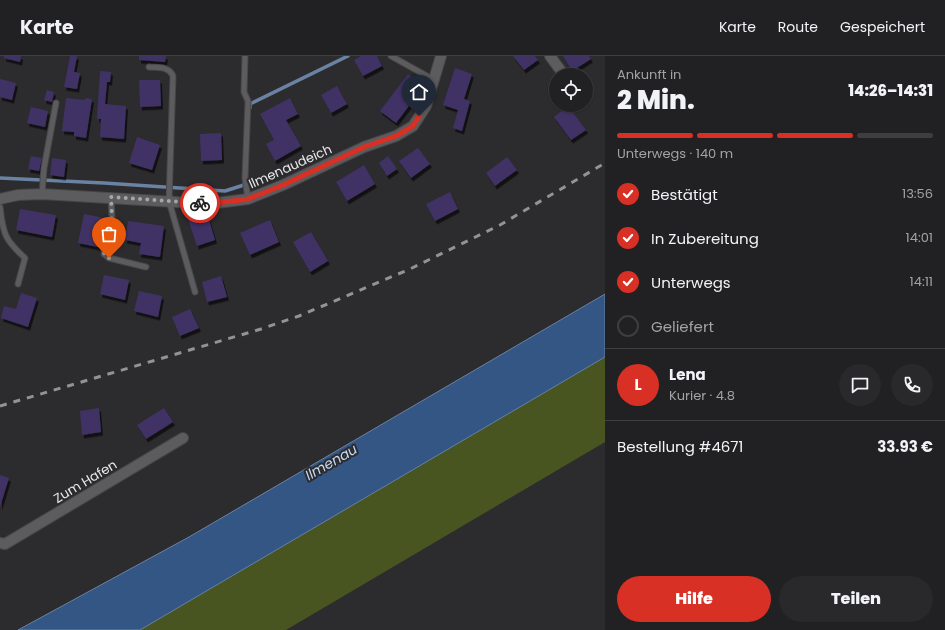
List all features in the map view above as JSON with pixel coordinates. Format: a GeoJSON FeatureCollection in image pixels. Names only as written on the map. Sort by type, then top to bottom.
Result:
{"type":"FeatureCollection","features":[{"type":"Feature","properties":{"kind":"street","name":"Ilmenaudeich"},"geometry":{"type":"LineString","coordinates":[[0,199],[18,195],[42,194],[209,204],[283,185],[364,147],[396,136],[413,126],[426,106],[441,56]]}},
{"type":"Feature","properties":{"kind":"street"},"geometry":{"type":"LineString","coordinates":[[550,56],[559,68]]}},
{"type":"Feature","properties":{"kind":"street","name":"Zum Hafen"},"geometry":{"type":"LineString","coordinates":[[0,543],[5,544],[183,438]]}},
{"type":"Feature","properties":{"kind":"lane"},"geometry":{"type":"LineString","coordinates":[[246,56],[244,92],[248,101],[245,180],[248,194]]}},
{"type":"Feature","properties":{"kind":"lane"},"geometry":{"type":"LineString","coordinates":[[391,56],[434,80]]}},
{"type":"Feature","properties":{"kind":"lane"},"geometry":{"type":"LineString","coordinates":[[148,67],[168,69],[171,71],[173,76],[169,201],[195,292]]}},
{"type":"Feature","properties":{"kind":"lane"},"geometry":{"type":"LineString","coordinates":[[42,194],[44,168],[56,103]]}},
{"type":"Feature","properties":{"kind":"lane"},"geometry":{"type":"LineString","coordinates":[[111,197],[112,217],[105,241],[104,254],[109,258],[146,266]]}},
{"type":"Feature","properties":{"kind":"lane"},"geometry":{"type":"LineString","coordinates":[[0,207],[5,236],[25,258],[18,284]]}},
{"type":"Feature","properties":{"kind":"green space"},"geometry":{"type":"Polygon","coordinates":[[[605,357],[605,442],[286,630],[140,630],[605,357]]]}},
{"type":"Feature","properties":{"kind":"water","name":"Ilmenau"},"geometry":{"type":"Polygon","coordinates":[[[605,294],[605,357],[140,630],[18,630],[189,537],[605,294]]]}},
{"type":"Feature","properties":{"kind":"building"},"geometry":{"type":"Polygon","coordinates":[[[4,56],[21,56],[20,62],[4,58],[4,56]]]}},
{"type":"Feature","properties":{"kind":"building"},"geometry":{"type":"Polygon","coordinates":[[[70,56],[77,56],[74,72],[80,73],[77,89],[64,87],[70,56]]]}},
{"type":"Feature","properties":{"kind":"building"},"geometry":{"type":"Polygon","coordinates":[[[139,56],[166,56],[165,62],[139,60],[139,56]]]}},
{"type":"Feature","properties":{"kind":"building"},"geometry":{"type":"Polygon","coordinates":[[[361,56],[377,56],[382,66],[363,76],[354,60],[361,56]]]}},
{"type":"Feature","properties":{"kind":"building"},"geometry":{"type":"Polygon","coordinates":[[[513,56],[535,56],[538,60],[524,70],[513,56]]]}},
{"type":"Feature","properties":{"kind":"building"},"geometry":{"type":"Polygon","coordinates":[[[563,56],[589,56],[591,59],[577,68],[570,68],[563,56]]]}},
{"type":"Feature","properties":{"kind":"building"},"geometry":{"type":"Polygon","coordinates":[[[455,68],[472,74],[464,99],[470,101],[462,131],[453,128],[458,110],[443,105],[455,68]]]}},
{"type":"Feature","properties":{"kind":"building"},"geometry":{"type":"Polygon","coordinates":[[[100,71],[111,72],[110,82],[107,82],[105,104],[126,106],[124,139],[100,137],[101,119],[97,119],[100,71]]]}},
{"type":"Feature","properties":{"kind":"building"},"geometry":{"type":"Polygon","coordinates":[[[408,74],[424,86],[396,123],[380,111],[408,74]]]}},
{"type":"Feature","properties":{"kind":"building"},"geometry":{"type":"Polygon","coordinates":[[[0,79],[16,83],[12,100],[0,97],[0,79]]]}},
{"type":"Feature","properties":{"kind":"building"},"geometry":{"type":"Polygon","coordinates":[[[139,80],[160,80],[161,106],[140,107],[139,80]]]}},
{"type":"Feature","properties":{"kind":"building"},"geometry":{"type":"Polygon","coordinates":[[[337,86],[347,104],[331,113],[321,95],[337,86]]]}},
{"type":"Feature","properties":{"kind":"building"},"geometry":{"type":"Polygon","coordinates":[[[47,90],[54,92],[52,102],[44,100],[47,90]]]}},
{"type":"Feature","properties":{"kind":"building"},"geometry":{"type":"Polygon","coordinates":[[[66,98],[85,100],[85,98],[92,99],[86,138],[74,136],[74,132],[62,131],[66,98]]]}},
{"type":"Feature","properties":{"kind":"building"},"geometry":{"type":"Polygon","coordinates":[[[290,98],[298,114],[286,120],[301,146],[275,161],[266,144],[274,140],[260,114],[290,98]]]}},
{"type":"Feature","properties":{"kind":"building"},"geometry":{"type":"Polygon","coordinates":[[[31,107],[48,111],[45,127],[27,123],[31,107]]]}},
{"type":"Feature","properties":{"kind":"building"},"geometry":{"type":"Polygon","coordinates":[[[560,112],[572,112],[586,130],[571,140],[554,117],[560,112]]]}},
{"type":"Feature","properties":{"kind":"building"},"geometry":{"type":"Polygon","coordinates":[[[221,133],[222,160],[201,161],[200,134],[221,133]]]}},
{"type":"Feature","properties":{"kind":"building"},"geometry":{"type":"Polygon","coordinates":[[[137,137],[160,145],[152,170],[129,163],[137,137]]]}},
{"type":"Feature","properties":{"kind":"building"},"geometry":{"type":"Polygon","coordinates":[[[418,148],[430,164],[411,178],[399,161],[418,148]]]}},
{"type":"Feature","properties":{"kind":"building"},"geometry":{"type":"Polygon","coordinates":[[[31,156],[42,158],[39,171],[28,169],[31,156]]]}},
{"type":"Feature","properties":{"kind":"building"},"geometry":{"type":"Polygon","coordinates":[[[388,156],[397,169],[387,176],[379,163],[388,156]]]}},
{"type":"Feature","properties":{"kind":"building"},"geometry":{"type":"Polygon","coordinates":[[[507,157],[517,170],[495,186],[486,173],[507,157]]]}},
{"type":"Feature","properties":{"kind":"building"},"geometry":{"type":"Polygon","coordinates":[[[52,158],[66,160],[64,177],[50,175],[52,158]]]}},
{"type":"Feature","properties":{"kind":"building"},"geometry":{"type":"Polygon","coordinates":[[[364,165],[375,184],[347,201],[336,182],[364,165]]]}},
{"type":"Feature","properties":{"kind":"building"},"geometry":{"type":"Polygon","coordinates":[[[450,192],[458,209],[435,221],[426,204],[450,192]]]}},
{"type":"Feature","properties":{"kind":"building"},"geometry":{"type":"Polygon","coordinates":[[[20,209],[56,215],[52,237],[16,230],[20,209]]]}},
{"type":"Feature","properties":{"kind":"building"},"geometry":{"type":"Polygon","coordinates":[[[207,213],[215,240],[197,246],[188,219],[207,213]]]}},
{"type":"Feature","properties":{"kind":"building"},"geometry":{"type":"Polygon","coordinates":[[[84,214],[104,218],[98,247],[78,243],[84,214]]]}},
{"type":"Feature","properties":{"kind":"building"},"geometry":{"type":"Polygon","coordinates":[[[270,220],[279,242],[250,255],[240,233],[270,220]]]}},
{"type":"Feature","properties":{"kind":"building"},"geometry":{"type":"Polygon","coordinates":[[[128,221],[164,226],[160,257],[139,254],[141,243],[125,240],[128,221]]]}},
{"type":"Feature","properties":{"kind":"building"},"geometry":{"type":"Polygon","coordinates":[[[311,232],[328,261],[310,272],[293,242],[311,232]]]}},
{"type":"Feature","properties":{"kind":"building"},"geometry":{"type":"Polygon","coordinates":[[[104,275],[129,280],[125,300],[100,294],[104,275]]]}},
{"type":"Feature","properties":{"kind":"building"},"geometry":{"type":"Polygon","coordinates":[[[221,276],[227,297],[207,302],[202,282],[221,276]]]}},
{"type":"Feature","properties":{"kind":"building"},"geometry":{"type":"Polygon","coordinates":[[[139,291],[162,296],[158,317],[134,311],[139,291]]]}},
{"type":"Feature","properties":{"kind":"building"},"geometry":{"type":"Polygon","coordinates":[[[21,293],[37,298],[28,327],[1,318],[4,306],[16,309],[21,293]]]}},
{"type":"Feature","properties":{"kind":"building"},"geometry":{"type":"Polygon","coordinates":[[[190,309],[199,328],[180,336],[172,317],[190,309]]]}},
{"type":"Feature","properties":{"kind":"building"},"geometry":{"type":"Polygon","coordinates":[[[99,408],[101,432],[82,435],[80,411],[99,408]]]}},
{"type":"Feature","properties":{"kind":"building"},"geometry":{"type":"Polygon","coordinates":[[[164,408],[173,422],[146,439],[137,425],[164,408]]]}},
{"type":"Feature","properties":{"kind":"building"},"geometry":{"type":"Polygon","coordinates":[[[0,475],[9,478],[0,507],[0,475]]]}},
{"type":"Feature","properties":{"kind":"waterway"},"geometry":{"type":"LineString","coordinates":[[250,108],[250,104],[348,56]]}},
{"type":"Feature","properties":{"kind":"waterway"},"geometry":{"type":"LineString","coordinates":[[0,178],[225,191],[247,184]]}},
{"type":"Feature","properties":{"kind":"railway"},"geometry":{"type":"LineString","coordinates":[[0,406],[261,329],[299,316],[410,269],[500,225],[605,163]]}},
{"type":"Feature","properties":{"kind":"way so far"},"geometry":{"type":"LineString","coordinates":[[109,258],[104,254],[105,241],[112,217],[111,197],[200,203]]}},
{"type":"Feature","properties":{"kind":"route"},"geometry":{"type":"LineString","coordinates":[[200,203],[209,204],[248,199],[283,185],[364,147],[396,136],[413,126],[419,116]]}}]}
